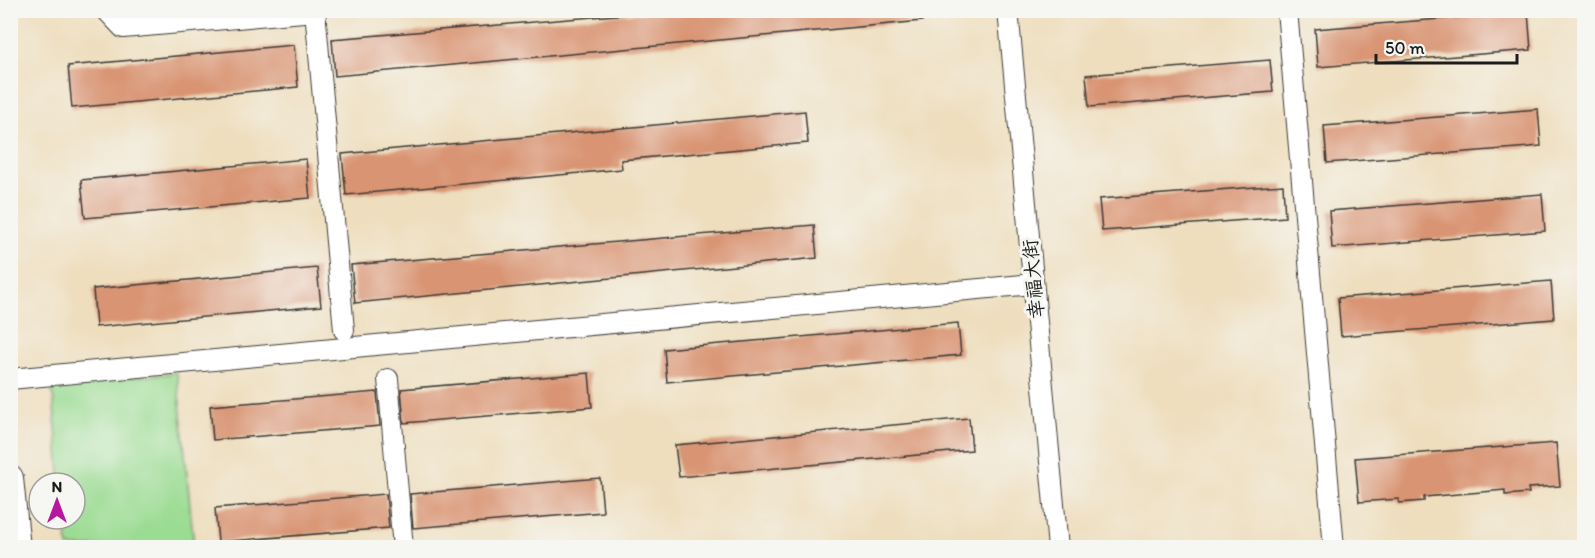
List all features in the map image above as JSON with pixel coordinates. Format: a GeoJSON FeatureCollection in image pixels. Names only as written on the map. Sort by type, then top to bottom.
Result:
{"type":"FeatureCollection","features":[{"type":"Feature","properties":{"kind":"main road"},"geometry":{"type":"LineString","coordinates":[[10,478],[17,548]]}},
{"type":"Feature","properties":{"kind":"street"},"geometry":{"type":"LineString","coordinates":[[106,10],[123,28],[315,11],[344,330]]}},
{"type":"Feature","properties":{"kind":"street","name":"幸福大街"},"geometry":{"type":"LineString","coordinates":[[1008,10],[1058,548]]}},
{"type":"Feature","properties":{"kind":"street"},"geometry":{"type":"LineString","coordinates":[[1287,10],[1334,548]]}},
{"type":"Feature","properties":{"kind":"street"},"geometry":{"type":"LineString","coordinates":[[10,379],[1034,284]]}},
{"type":"Feature","properties":{"kind":"street"},"geometry":{"type":"LineString","coordinates":[[388,379],[403,548]]}},
{"type":"Feature","properties":{"kind":"green space"},"geometry":{"type":"Polygon","coordinates":[[[177,373],[194,547],[68,547],[66,531],[87,531],[87,471],[60,471],[52,385],[177,373]]]}},
{"type":"Feature","properties":{"kind":"building"},"geometry":{"type":"Polygon","coordinates":[[[676,10],[921,10],[922,21],[335,76],[332,39],[676,10]]]}},
{"type":"Feature","properties":{"kind":"building"},"geometry":{"type":"Polygon","coordinates":[[[1528,12],[1531,50],[1318,67],[1315,29],[1528,12]]]}},
{"type":"Feature","properties":{"kind":"building"},"geometry":{"type":"Polygon","coordinates":[[[294,45],[298,87],[72,108],[68,66],[294,45]]]}},
{"type":"Feature","properties":{"kind":"building"},"geometry":{"type":"Polygon","coordinates":[[[1270,60],[1273,92],[1089,107],[1086,75],[1270,60]]]}},
{"type":"Feature","properties":{"kind":"building"},"geometry":{"type":"Polygon","coordinates":[[[1538,109],[1541,146],[1327,163],[1324,126],[1538,109]]]}},
{"type":"Feature","properties":{"kind":"building"},"geometry":{"type":"Polygon","coordinates":[[[805,111],[808,143],[621,160],[622,169],[346,195],[342,154],[805,111]]]}},
{"type":"Feature","properties":{"kind":"building"},"geometry":{"type":"Polygon","coordinates":[[[306,159],[310,198],[85,218],[81,180],[306,159]]]}},
{"type":"Feature","properties":{"kind":"building"},"geometry":{"type":"Polygon","coordinates":[[[1283,185],[1285,217],[1102,231],[1099,199],[1283,185]]]}},
{"type":"Feature","properties":{"kind":"building"},"geometry":{"type":"Polygon","coordinates":[[[1542,194],[1545,231],[1332,248],[1329,211],[1542,194]]]}},
{"type":"Feature","properties":{"kind":"building"},"geometry":{"type":"Polygon","coordinates":[[[814,225],[817,258],[355,303],[351,265],[814,225]]]}},
{"type":"Feature","properties":{"kind":"building"},"geometry":{"type":"Polygon","coordinates":[[[317,268],[321,306],[96,327],[93,289],[317,268]]]}},
{"type":"Feature","properties":{"kind":"building"},"geometry":{"type":"Polygon","coordinates":[[[1551,281],[1554,319],[1341,336],[1338,298],[1551,281]]]}},
{"type":"Feature","properties":{"kind":"building"},"geometry":{"type":"Polygon","coordinates":[[[958,323],[961,355],[667,382],[664,349],[958,323]]]}},
{"type":"Feature","properties":{"kind":"building"},"geometry":{"type":"Polygon","coordinates":[[[589,373],[592,407],[404,423],[401,389],[589,373]]]}},
{"type":"Feature","properties":{"kind":"building"},"geometry":{"type":"Polygon","coordinates":[[[377,392],[380,426],[213,440],[210,406],[377,392]]]}},
{"type":"Feature","properties":{"kind":"building"},"geometry":{"type":"Polygon","coordinates":[[[969,418],[972,450],[679,477],[675,445],[969,418]]]}},
{"type":"Feature","properties":{"kind":"building"},"geometry":{"type":"Polygon","coordinates":[[[1556,443],[1560,486],[1528,488],[1529,493],[1505,495],[1505,490],[1424,497],[1424,501],[1399,503],[1399,499],[1359,502],[1355,458],[1556,443]]]}},
{"type":"Feature","properties":{"kind":"building"},"geometry":{"type":"Polygon","coordinates":[[[600,478],[603,512],[413,528],[410,494],[600,478]]]}},
{"type":"Feature","properties":{"kind":"building"},"geometry":{"type":"Polygon","coordinates":[[[386,494],[389,528],[218,542],[215,508],[386,494]]]}}]}
